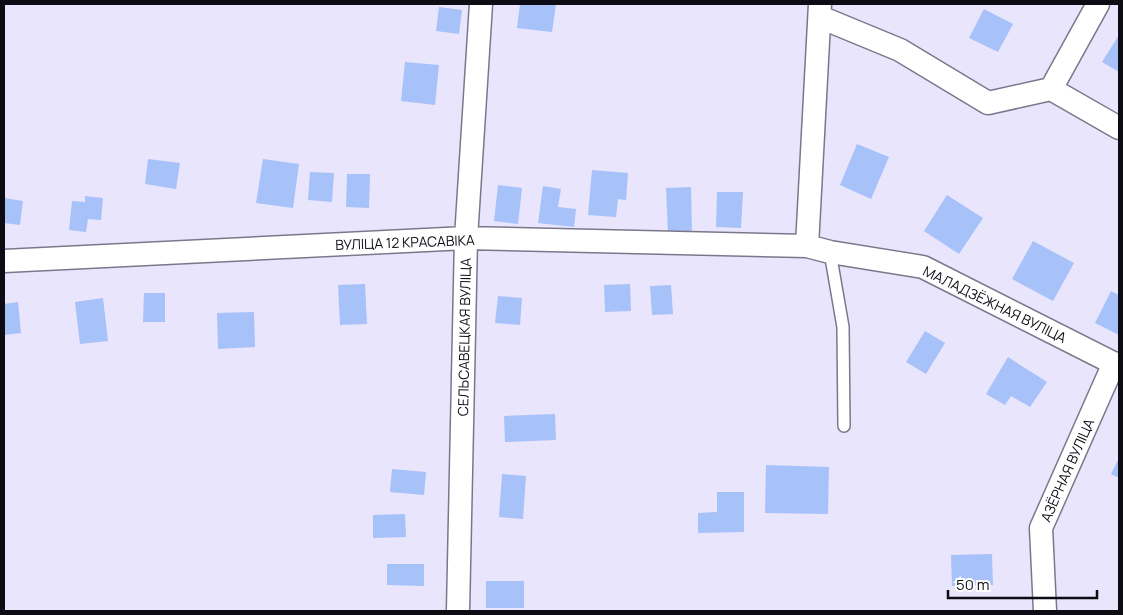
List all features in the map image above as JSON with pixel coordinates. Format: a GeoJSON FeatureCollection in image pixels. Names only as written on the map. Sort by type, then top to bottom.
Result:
{"type":"FeatureCollection","features":[{"type":"Feature","properties":{"kind":"street","name":"СЕЛЬСАВЕЦКАЯ ВУЛІЦА"},"geometry":{"type":"LineString","coordinates":[[458,611],[466,238],[481,4]]}},
{"type":"Feature","properties":{"kind":"street"},"geometry":{"type":"LineString","coordinates":[[1051,89],[1098,4]]}},
{"type":"Feature","properties":{"kind":"street"},"geometry":{"type":"LineString","coordinates":[[807,246],[820,10],[900,50],[988,103],[1051,89],[1119,128]]}},
{"type":"Feature","properties":{"kind":"street","name":"ВУЛІЦА 12 КРАСАВІКА"},"geometry":{"type":"LineString","coordinates":[[4,261],[466,238],[807,246]]}},
{"type":"Feature","properties":{"kind":"street","name":"МАЛАДЗЁЖНАЯ ВУЛІЦА"},"geometry":{"type":"LineString","coordinates":[[807,246],[830,252],[924,267],[1117,365]]}},
{"type":"Feature","properties":{"kind":"street","name":"АЗЁРНАЯ ВУЛІЦА"},"geometry":{"type":"LineString","coordinates":[[1045,611],[1041,528],[1117,365]]}},
{"type":"Feature","properties":{"kind":"lane"},"geometry":{"type":"LineString","coordinates":[[830,252],[843,327],[844,426]]}},
{"type":"Feature","properties":{"kind":"building"},"geometry":{"type":"Polygon","coordinates":[[[520,4],[556,4],[552,32],[517,28],[520,4]]]}},
{"type":"Feature","properties":{"kind":"building"},"geometry":{"type":"Polygon","coordinates":[[[439,7],[462,10],[459,34],[436,31],[439,7]]]}},
{"type":"Feature","properties":{"kind":"building"},"geometry":{"type":"Polygon","coordinates":[[[984,9],[1013,24],[998,52],[969,38],[984,9]]]}},
{"type":"Feature","properties":{"kind":"building"},"geometry":{"type":"Polygon","coordinates":[[[1119,35],[1119,72],[1102,62],[1119,35]]]}},
{"type":"Feature","properties":{"kind":"building"},"geometry":{"type":"Polygon","coordinates":[[[405,62],[439,65],[435,105],[401,101],[405,62]]]}},
{"type":"Feature","properties":{"kind":"building"},"geometry":{"type":"Polygon","coordinates":[[[857,144],[889,157],[871,199],[840,185],[857,144]]]}},
{"type":"Feature","properties":{"kind":"building"},"geometry":{"type":"Polygon","coordinates":[[[148,159],[180,163],[176,189],[145,184],[148,159]]]}},
{"type":"Feature","properties":{"kind":"building"},"geometry":{"type":"Polygon","coordinates":[[[263,159],[299,164],[293,208],[256,203],[263,159]]]}},
{"type":"Feature","properties":{"kind":"building"},"geometry":{"type":"Polygon","coordinates":[[[592,170],[628,173],[626,200],[618,199],[616,217],[588,215],[592,170]]]}},
{"type":"Feature","properties":{"kind":"building"},"geometry":{"type":"Polygon","coordinates":[[[310,172],[334,173],[332,202],[308,200],[310,172]]]}},
{"type":"Feature","properties":{"kind":"building"},"geometry":{"type":"Polygon","coordinates":[[[347,174],[370,174],[369,208],[346,207],[347,174]]]}},
{"type":"Feature","properties":{"kind":"building"},"geometry":{"type":"Polygon","coordinates":[[[498,185],[522,188],[518,224],[494,221],[498,185]]]}},
{"type":"Feature","properties":{"kind":"building"},"geometry":{"type":"Polygon","coordinates":[[[543,186],[561,189],[558,207],[576,209],[574,227],[538,223],[543,186]]]}},
{"type":"Feature","properties":{"kind":"building"},"geometry":{"type":"Polygon","coordinates":[[[691,187],[692,233],[668,234],[666,188],[691,187]]]}},
{"type":"Feature","properties":{"kind":"building"},"geometry":{"type":"Polygon","coordinates":[[[717,192],[743,192],[741,228],[716,227],[717,192]]]}},
{"type":"Feature","properties":{"kind":"building"},"geometry":{"type":"Polygon","coordinates":[[[947,195],[983,218],[959,254],[924,231],[947,195]]]}},
{"type":"Feature","properties":{"kind":"building"},"geometry":{"type":"Polygon","coordinates":[[[85,196],[103,198],[101,220],[88,219],[86,232],[69,230],[72,201],[85,202],[85,196]]]}},
{"type":"Feature","properties":{"kind":"building"},"geometry":{"type":"Polygon","coordinates":[[[4,198],[23,201],[20,225],[4,223],[4,198]]]}},
{"type":"Feature","properties":{"kind":"building"},"geometry":{"type":"Polygon","coordinates":[[[1033,241],[1074,263],[1053,301],[1012,279],[1033,241]]]}},
{"type":"Feature","properties":{"kind":"building"},"geometry":{"type":"Polygon","coordinates":[[[365,284],[367,324],[340,325],[338,285],[365,284]]]}},
{"type":"Feature","properties":{"kind":"building"},"geometry":{"type":"Polygon","coordinates":[[[630,284],[631,311],[605,312],[604,285],[630,284]]]}},
{"type":"Feature","properties":{"kind":"building"},"geometry":{"type":"Polygon","coordinates":[[[671,285],[673,314],[652,315],[650,286],[671,285]]]}},
{"type":"Feature","properties":{"kind":"building"},"geometry":{"type":"Polygon","coordinates":[[[1111,291],[1119,295],[1119,335],[1095,323],[1111,291]]]}},
{"type":"Feature","properties":{"kind":"building"},"geometry":{"type":"Polygon","coordinates":[[[144,293],[165,293],[165,322],[143,322],[144,293]]]}},
{"type":"Feature","properties":{"kind":"building"},"geometry":{"type":"Polygon","coordinates":[[[498,296],[522,298],[520,325],[495,323],[498,296]]]}},
{"type":"Feature","properties":{"kind":"building"},"geometry":{"type":"Polygon","coordinates":[[[103,298],[108,341],[80,344],[75,302],[103,298]]]}},
{"type":"Feature","properties":{"kind":"building"},"geometry":{"type":"Polygon","coordinates":[[[18,302],[21,333],[4,335],[4,304],[18,302]]]}},
{"type":"Feature","properties":{"kind":"building"},"geometry":{"type":"Polygon","coordinates":[[[254,312],[255,347],[218,349],[217,313],[254,312]]]}},
{"type":"Feature","properties":{"kind":"building"},"geometry":{"type":"Polygon","coordinates":[[[925,331],[945,343],[926,374],[906,362],[925,331]]]}},
{"type":"Feature","properties":{"kind":"building"},"geometry":{"type":"Polygon","coordinates":[[[1008,357],[1047,382],[1030,407],[1011,396],[1005,405],[986,394],[1008,357]]]}},
{"type":"Feature","properties":{"kind":"building"},"geometry":{"type":"Polygon","coordinates":[[[555,414],[556,440],[505,442],[504,416],[555,414]]]}},
{"type":"Feature","properties":{"kind":"building"},"geometry":{"type":"Polygon","coordinates":[[[1119,458],[1119,478],[1111,474],[1119,458]]]}},
{"type":"Feature","properties":{"kind":"building"},"geometry":{"type":"Polygon","coordinates":[[[766,465],[829,467],[828,514],[765,513],[766,465]]]}},
{"type":"Feature","properties":{"kind":"building"},"geometry":{"type":"Polygon","coordinates":[[[392,469],[426,472],[424,495],[390,492],[392,469]]]}},
{"type":"Feature","properties":{"kind":"building"},"geometry":{"type":"Polygon","coordinates":[[[502,474],[526,476],[523,519],[499,517],[502,474]]]}},
{"type":"Feature","properties":{"kind":"building"},"geometry":{"type":"Polygon","coordinates":[[[717,492],[744,492],[744,532],[698,533],[698,513],[717,512],[717,492]]]}},
{"type":"Feature","properties":{"kind":"building"},"geometry":{"type":"Polygon","coordinates":[[[405,514],[406,537],[373,538],[373,515],[405,514]]]}},
{"type":"Feature","properties":{"kind":"building"},"geometry":{"type":"Polygon","coordinates":[[[992,554],[993,585],[952,586],[951,555],[992,554]]]}},
{"type":"Feature","properties":{"kind":"building"},"geometry":{"type":"Polygon","coordinates":[[[387,564],[424,564],[424,586],[387,585],[387,564]]]}},
{"type":"Feature","properties":{"kind":"building"},"geometry":{"type":"Polygon","coordinates":[[[486,581],[524,581],[524,608],[486,608],[486,581]]]}}]}
